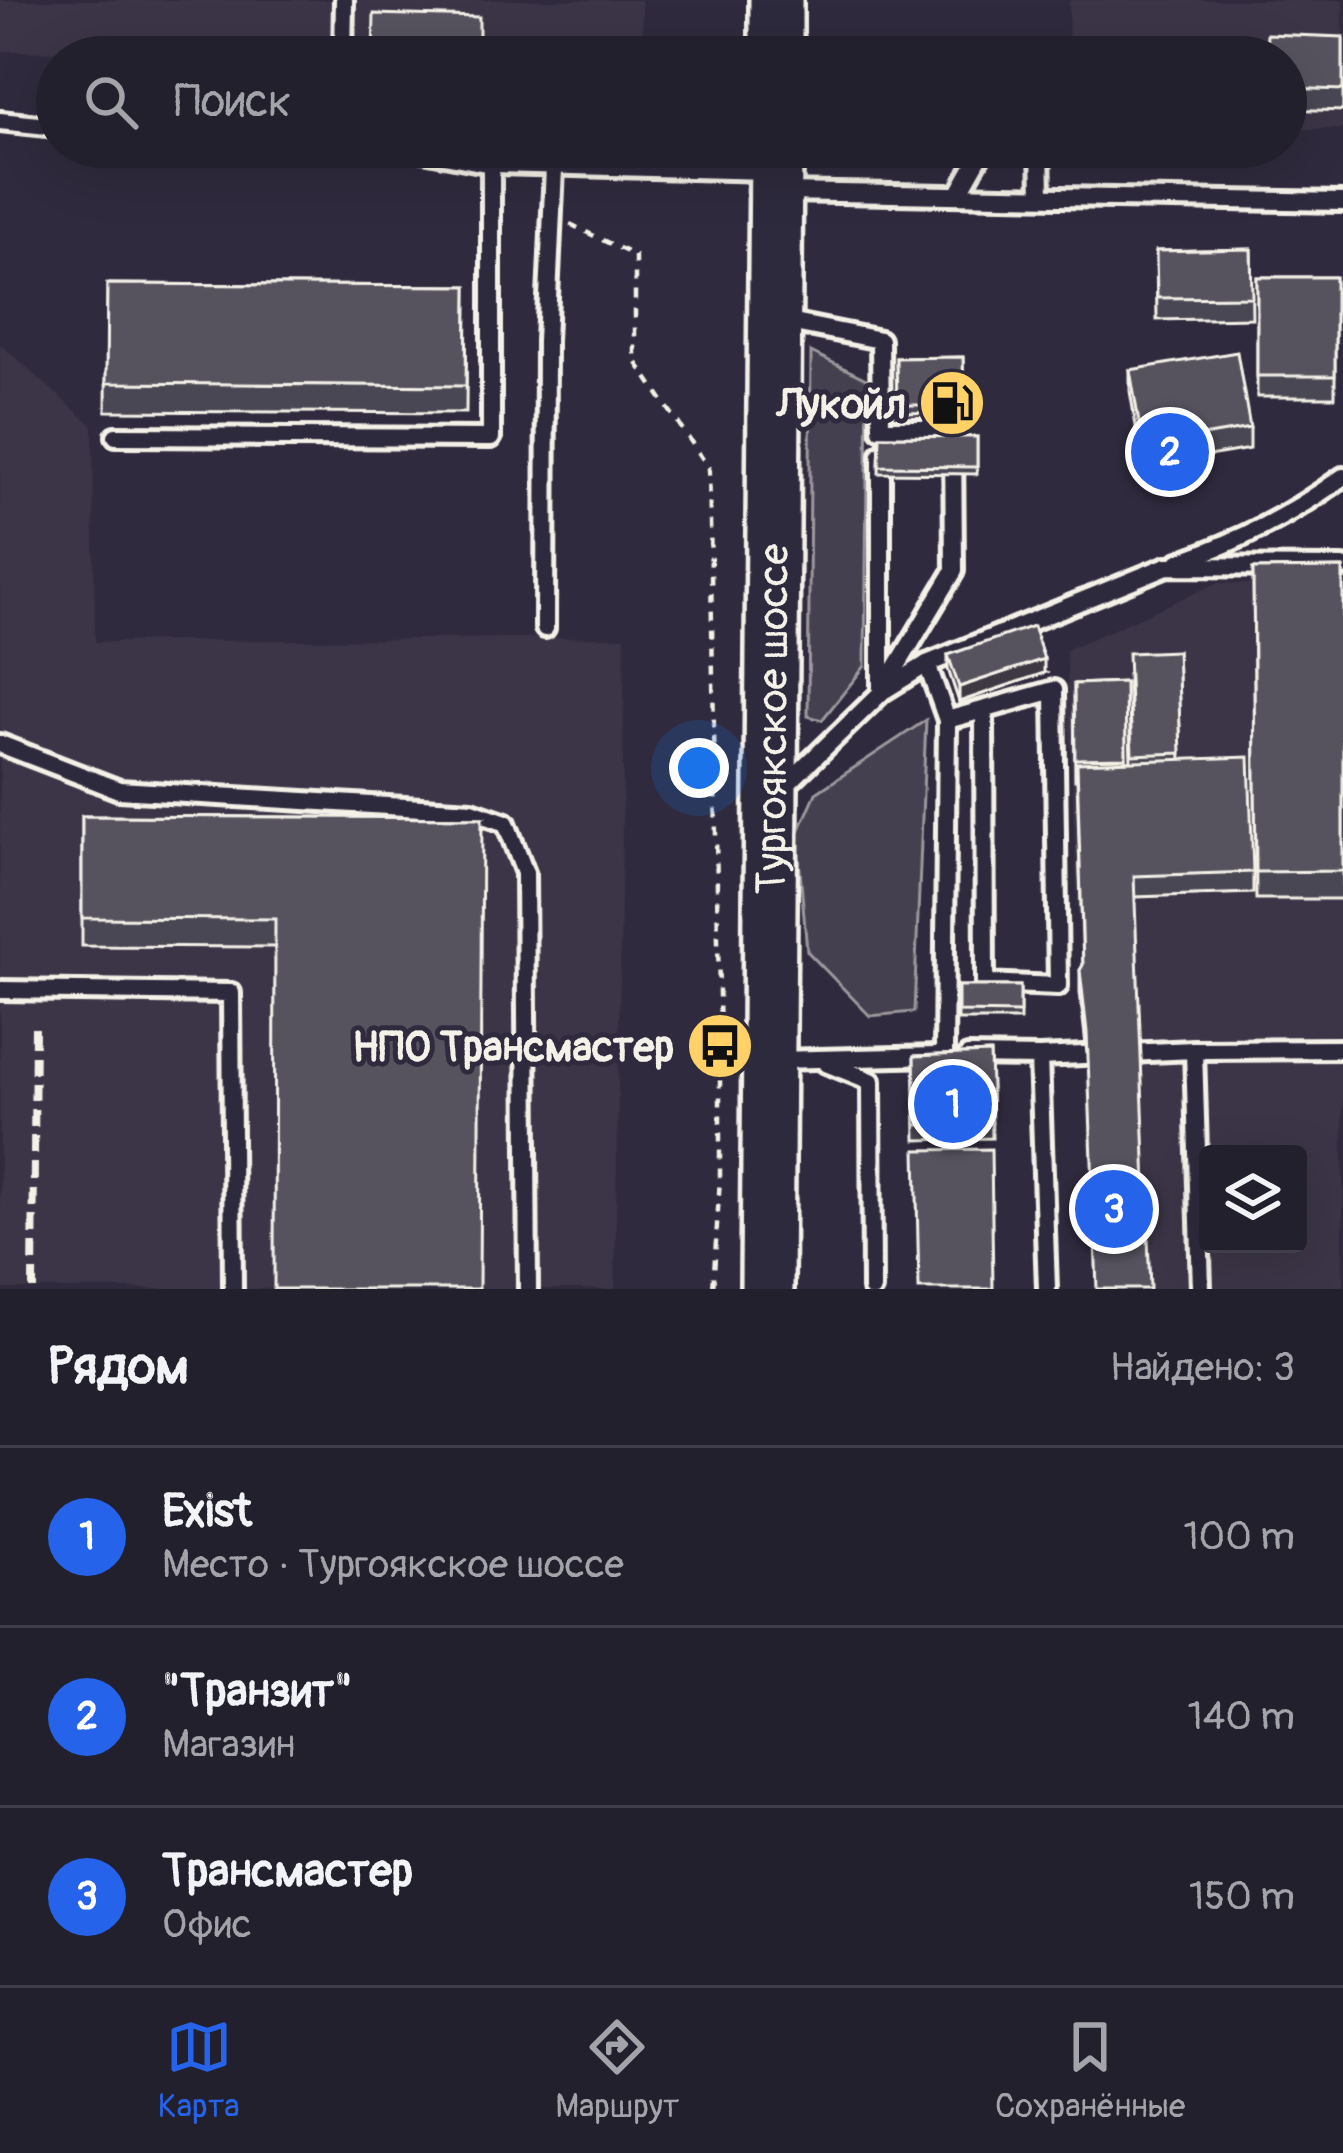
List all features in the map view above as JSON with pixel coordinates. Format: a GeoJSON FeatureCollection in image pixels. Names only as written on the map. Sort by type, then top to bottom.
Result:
{"type":"FeatureCollection","features":[{"type":"Feature","properties":{"kind":"main road"},"geometry":{"type":"LineString","coordinates":[[776,0],[776,36]]}},
{"type":"Feature","properties":{"kind":"main road","name":"Тургоякское шоссе"},"geometry":{"type":"LineString","coordinates":[[767,1289],[792,1059],[771,800],[776,170]]}},
{"type":"Feature","properties":{"kind":"lane"},"geometry":{"type":"LineString","coordinates":[[343,36],[344,0]]}},
{"type":"Feature","properties":{"kind":"lane"},"geometry":{"type":"LineString","coordinates":[[0,121],[36,125]]}},
{"type":"Feature","properties":{"kind":"lane"},"geometry":{"type":"LineString","coordinates":[[116,436],[491,438],[491,168]]}},
{"type":"Feature","properties":{"kind":"lane"},"geometry":{"type":"LineString","coordinates":[[545,628],[546,340],[554,168],[776,170],[958,195],[1343,202]]}},
{"type":"Feature","properties":{"kind":"lane"},"geometry":{"type":"LineString","coordinates":[[958,195],[973,168]]}},
{"type":"Feature","properties":{"kind":"lane"},"geometry":{"type":"LineString","coordinates":[[1040,168],[1041,196]]}},
{"type":"Feature","properties":{"kind":"lane"},"geometry":{"type":"LineString","coordinates":[[776,319],[880,340],[881,693]]}},
{"type":"Feature","properties":{"kind":"lane"},"geometry":{"type":"LineString","coordinates":[[881,429],[953,429],[954,571],[881,693]]}},
{"type":"Feature","properties":{"kind":"lane"},"geometry":{"type":"LineString","coordinates":[[771,800],[881,693],[927,664],[1233,543],[1292,514],[1343,477]]}},
{"type":"Feature","properties":{"kind":"lane"},"geometry":{"type":"LineString","coordinates":[[1167,566],[1343,567]]}},
{"type":"Feature","properties":{"kind":"lane"},"geometry":{"type":"LineString","coordinates":[[927,664],[947,720],[944,1056]]}},
{"type":"Feature","properties":{"kind":"lane"},"geometry":{"type":"LineString","coordinates":[[947,720],[1054,690],[1058,986],[985,983],[984,710]]}},
{"type":"Feature","properties":{"kind":"lane"},"geometry":{"type":"LineString","coordinates":[[0,744],[119,790],[472,811],[506,823],[525,872],[528,1289]]}},
{"type":"Feature","properties":{"kind":"lane"},"geometry":{"type":"LineString","coordinates":[[0,990],[231,994],[232,1289]]}},
{"type":"Feature","properties":{"kind":"lane"},"geometry":{"type":"LineString","coordinates":[[792,1059],[1343,1049]]}},
{"type":"Feature","properties":{"kind":"lane"},"geometry":{"type":"LineString","coordinates":[[1194,1050],[1201,1289]]}},
{"type":"Feature","properties":{"kind":"lane"},"geometry":{"type":"LineString","coordinates":[[1039,1057],[1046,1289]]}},
{"type":"Feature","properties":{"kind":"lane"},"geometry":{"type":"LineString","coordinates":[[792,1059],[871,1081],[872,1289]]}},
{"type":"Feature","properties":{"kind":"path"},"geometry":{"type":"LineString","coordinates":[[553,215],[634,256],[634,360],[709,469],[720,1046],[720,1178],[713,1289]]}},
{"type":"Feature","properties":{"kind":"shaded area"},"geometry":{"type":"Polygon","coordinates":[[[0,0],[642,0],[643,36],[36,36],[36,52],[0,51],[0,0]]]}},
{"type":"Feature","properties":{"kind":"shaded area"},"geometry":{"type":"Polygon","coordinates":[[[1069,0],[1343,0],[1343,129],[1307,129],[1307,36],[1068,36],[1069,0]]]}},
{"type":"Feature","properties":{"kind":"shaded area"},"geometry":{"type":"Polygon","coordinates":[[[0,344],[93,426],[95,642],[625,637],[615,1289],[0,1289],[0,344]]]}},
{"type":"Feature","properties":{"kind":"shaded area"},"geometry":{"type":"Polygon","coordinates":[[[811,352],[868,380],[865,666],[822,720],[808,716],[811,352]]]}},
{"type":"Feature","properties":{"kind":"shaded area"},"geometry":{"type":"Polygon","coordinates":[[[1217,583],[1343,587],[1343,1289],[1095,1289],[1066,650],[1217,583]]]}},
{"type":"Feature","properties":{"kind":"shaded area"},"geometry":{"type":"Polygon","coordinates":[[[926,720],[914,1012],[870,1016],[807,951],[797,836],[816,793],[926,720]]]}},
{"type":"Feature","properties":{"kind":"building"},"geometry":{"type":"Polygon","coordinates":[[[374,14],[479,17],[479,36],[373,36],[374,14]]]}},
{"type":"Feature","properties":{"kind":"building"},"geometry":{"type":"Polygon","coordinates":[[[1267,34],[1343,37],[1343,90],[1307,89],[1307,36],[1267,34]]]}},
{"type":"Feature","properties":{"kind":"building"},"geometry":{"type":"Polygon","coordinates":[[[1251,249],[1252,297],[1157,298],[1156,251],[1251,249]]]}},
{"type":"Feature","properties":{"kind":"building"},"geometry":{"type":"Polygon","coordinates":[[[1257,277],[1335,277],[1335,376],[1257,376],[1257,277]]]}},
{"type":"Feature","properties":{"kind":"building"},"geometry":{"type":"Polygon","coordinates":[[[107,284],[467,286],[466,386],[106,383],[107,284]]]}},
{"type":"Feature","properties":{"kind":"building"},"geometry":{"type":"Polygon","coordinates":[[[1237,352],[1250,428],[1143,446],[1130,370],[1237,352]]]}},
{"type":"Feature","properties":{"kind":"building"},"geometry":{"type":"Polygon","coordinates":[[[963,357],[964,405],[897,405],[896,358],[963,357]]]}},
{"type":"Feature","properties":{"kind":"building"},"geometry":{"type":"Polygon","coordinates":[[[880,436],[977,437],[977,467],[879,466],[880,436]]]}},
{"type":"Feature","properties":{"kind":"building"},"geometry":{"type":"Polygon","coordinates":[[[1343,568],[1343,871],[1256,872],[1253,569],[1343,568]]]}},
{"type":"Feature","properties":{"kind":"building"},"geometry":{"type":"Polygon","coordinates":[[[1033,626],[1044,659],[959,687],[948,655],[1033,626]]]}},
{"type":"Feature","properties":{"kind":"building"},"geometry":{"type":"Polygon","coordinates":[[[1177,651],[1181,753],[1132,755],[1128,653],[1177,651]]]}},
{"type":"Feature","properties":{"kind":"building"},"geometry":{"type":"Polygon","coordinates":[[[1125,682],[1126,758],[1075,759],[1074,684],[1125,682]]]}},
{"type":"Feature","properties":{"kind":"building"},"geometry":{"type":"Polygon","coordinates":[[[1249,757],[1253,872],[1134,876],[1150,1289],[1097,1289],[1087,1032],[1080,970],[1077,763],[1249,757]]]}},
{"type":"Feature","properties":{"kind":"building"},"geometry":{"type":"Polygon","coordinates":[[[82,816],[482,818],[479,1289],[274,1289],[275,919],[82,918],[82,816]]]}},
{"type":"Feature","properties":{"kind":"building"},"geometry":{"type":"Polygon","coordinates":[[[958,986],[1020,986],[1020,1013],[958,1012],[958,986]]]}},
{"type":"Feature","properties":{"kind":"building"},"geometry":{"type":"Polygon","coordinates":[[[990,1053],[992,1123],[916,1125],[914,1056],[990,1053]]]}},
{"type":"Feature","properties":{"kind":"building"},"geometry":{"type":"Polygon","coordinates":[[[991,1149],[993,1289],[919,1289],[916,1150],[991,1149]]]}},
{"type":"Feature","properties":{"kind":"railway"},"geometry":{"type":"LineString","coordinates":[[33,1289],[35,1025]]}},
{"type":"Feature","properties":{"kind":"place","name":"Лукойл"},"geometry":{"type":"Point","coordinates":[952,403]}},
{"type":"Feature","properties":{"kind":"place","name":"\"Транзит\""},"geometry":{"type":"Point","coordinates":[1170,452]}},
{"type":"Feature","properties":{"kind":"place","name":"НПО Трансмастер"},"geometry":{"type":"Point","coordinates":[720,1046]}},
{"type":"Feature","properties":{"kind":"place","name":"Exist"},"geometry":{"type":"Point","coordinates":[953,1104]}},
{"type":"Feature","properties":{"kind":"place","name":"Трансмастер"},"geometry":{"type":"Point","coordinates":[1114,1209]}}]}
